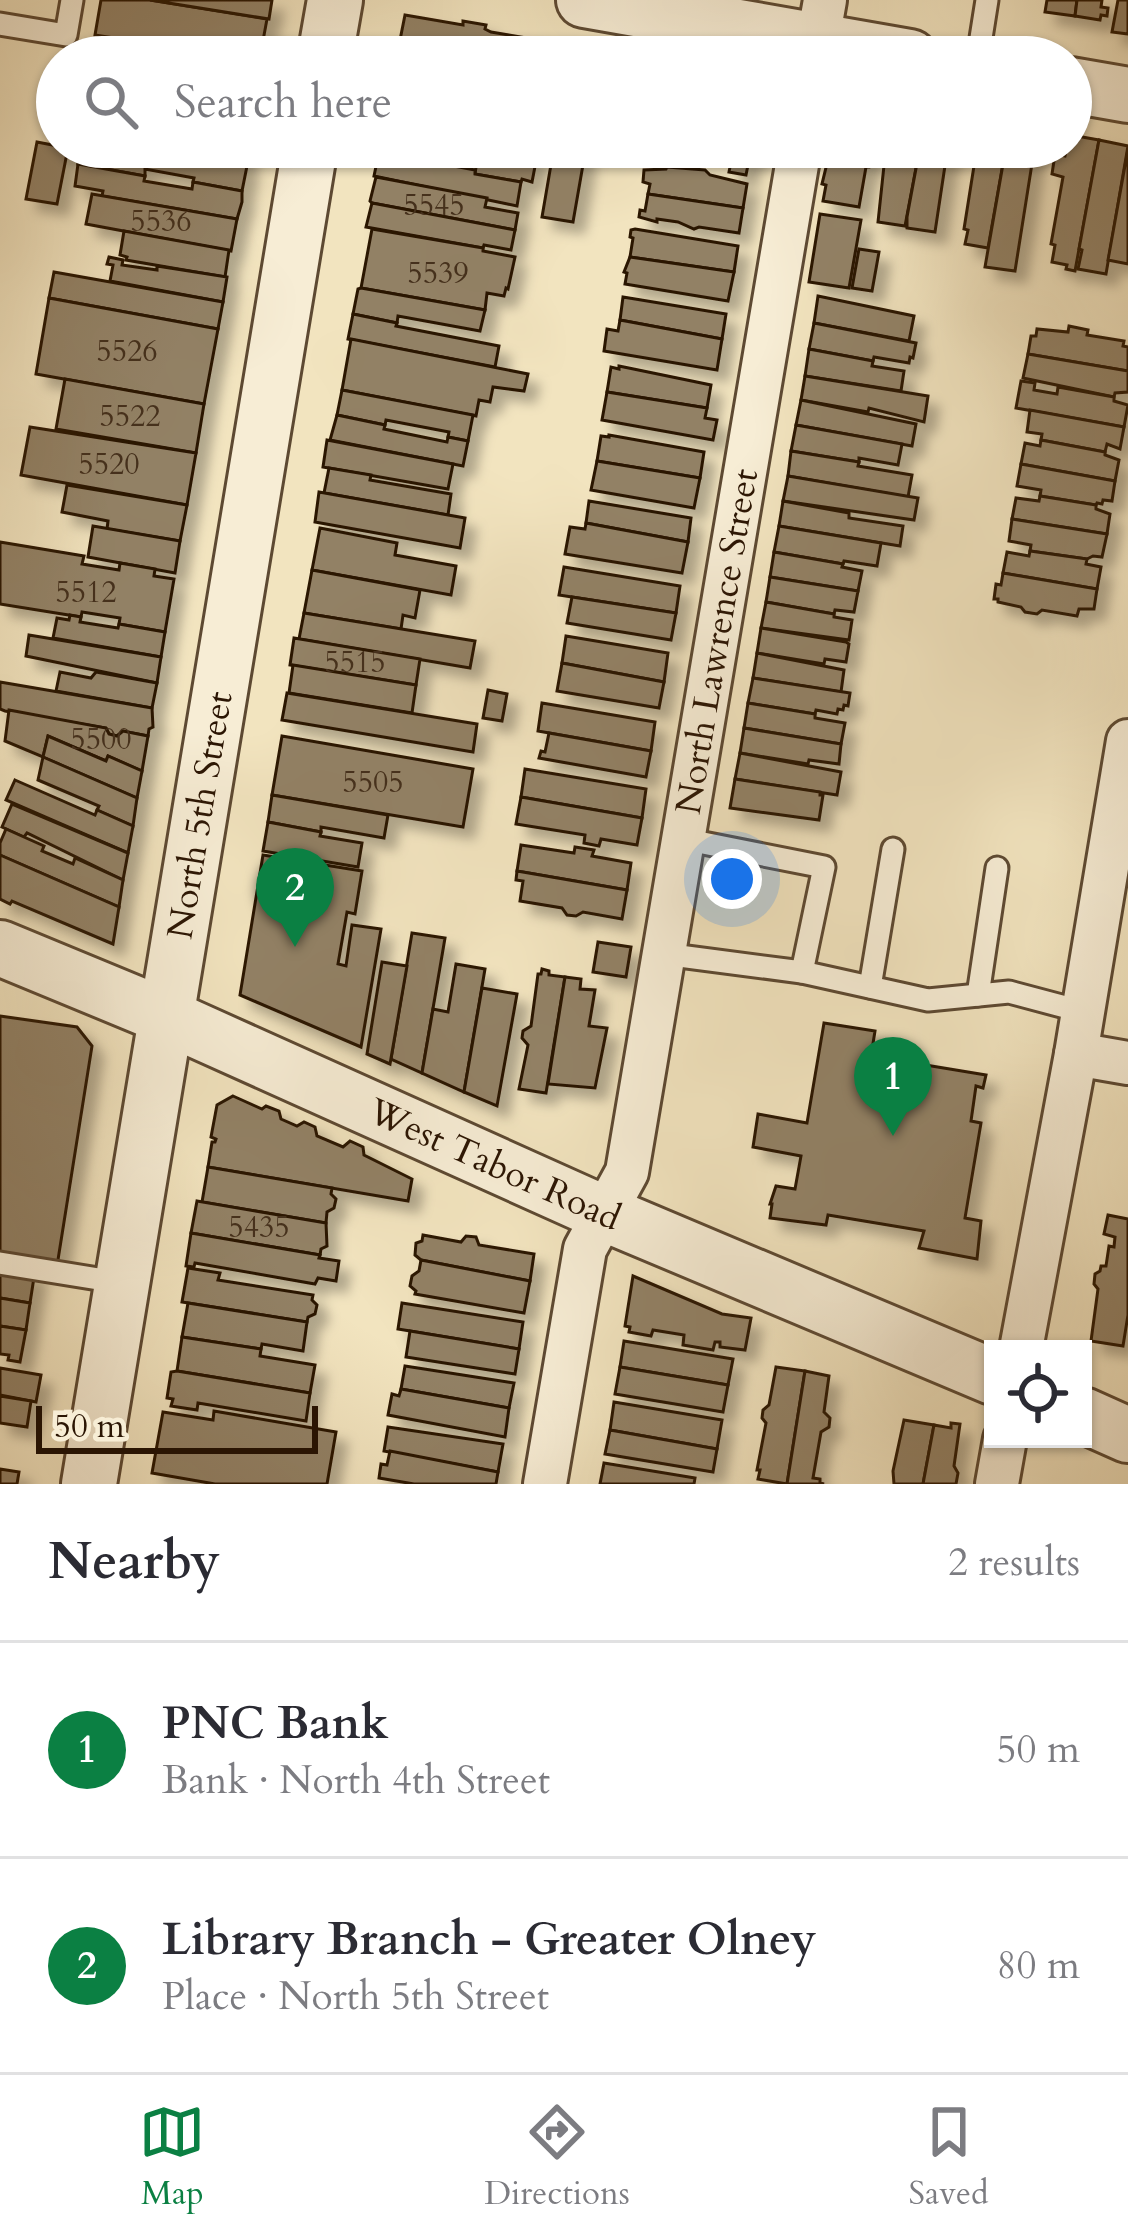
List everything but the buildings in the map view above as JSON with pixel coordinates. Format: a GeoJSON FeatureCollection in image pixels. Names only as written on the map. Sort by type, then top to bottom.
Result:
{"type":"FeatureCollection","features":[{"type":"Feature","properties":{"kind":"street"},"geometry":{"type":"LineString","coordinates":[[329,36],[335,0]]}},
{"type":"Feature","properties":{"kind":"street"},"geometry":{"type":"LineString","coordinates":[[584,0],[819,33]]}},
{"type":"Feature","properties":{"kind":"street"},"geometry":{"type":"LineString","coordinates":[[1092,89],[1128,95]]}},
{"type":"Feature","properties":{"kind":"street","name":"North 5th Street"},"geometry":{"type":"LineString","coordinates":[[88,1484],[307,168]]}},
{"type":"Feature","properties":{"kind":"street","name":"North Lawrence Street"},"geometry":{"type":"LineString","coordinates":[[545,1484],[585,1249],[627,1172],[796,168]]}},
{"type":"Feature","properties":{"kind":"street"},"geometry":{"type":"LineString","coordinates":[[1023,1340],[1128,741]]}},
{"type":"Feature","properties":{"kind":"street","name":"West Tabor Road"},"geometry":{"type":"LineString","coordinates":[[0,948],[166,1017],[603,1213],[984,1373]]}},
{"type":"Feature","properties":{"kind":"street"},"geometry":{"type":"LineString","coordinates":[[1076,1054],[1128,1063]]}},
{"type":"Feature","properties":{"kind":"street"},"geometry":{"type":"LineString","coordinates":[[1092,1419],[1128,1435]]}},
{"type":"Feature","properties":{"kind":"street"},"geometry":{"type":"LineString","coordinates":[[997,1484],[1003,1448]]}},
{"type":"Feature","properties":{"kind":"lane"},"geometry":{"type":"LineString","coordinates":[[0,24],[65,35],[72,0]]}},
{"type":"Feature","properties":{"kind":"lane"},"geometry":{"type":"LineString","coordinates":[[981,36],[987,0]]}},
{"type":"Feature","properties":{"kind":"lane"},"geometry":{"type":"LineString","coordinates":[[683,839],[824,867],[802,972]]}},
{"type":"Feature","properties":{"kind":"lane"},"geometry":{"type":"LineString","coordinates":[[870,987],[893,849]]}},
{"type":"Feature","properties":{"kind":"lane"},"geometry":{"type":"LineString","coordinates":[[978,995],[998,868]]}},
{"type":"Feature","properties":{"kind":"lane"},"geometry":{"type":"LineString","coordinates":[[664,954],[802,972],[928,1000],[1009,992],[1084,1012]]}},
{"type":"Feature","properties":{"kind":"lane"},"geometry":{"type":"LineString","coordinates":[[0,1263],[124,1282]]}},
{"type":"Feature","properties":{"kind":"place","name":"Library Branch - Greater Olney"},"geometry":{"type":"Point","coordinates":[295,947]}},
{"type":"Feature","properties":{"kind":"place","name":"PNC Bank"},"geometry":{"type":"Point","coordinates":[893,1136]}}]}
